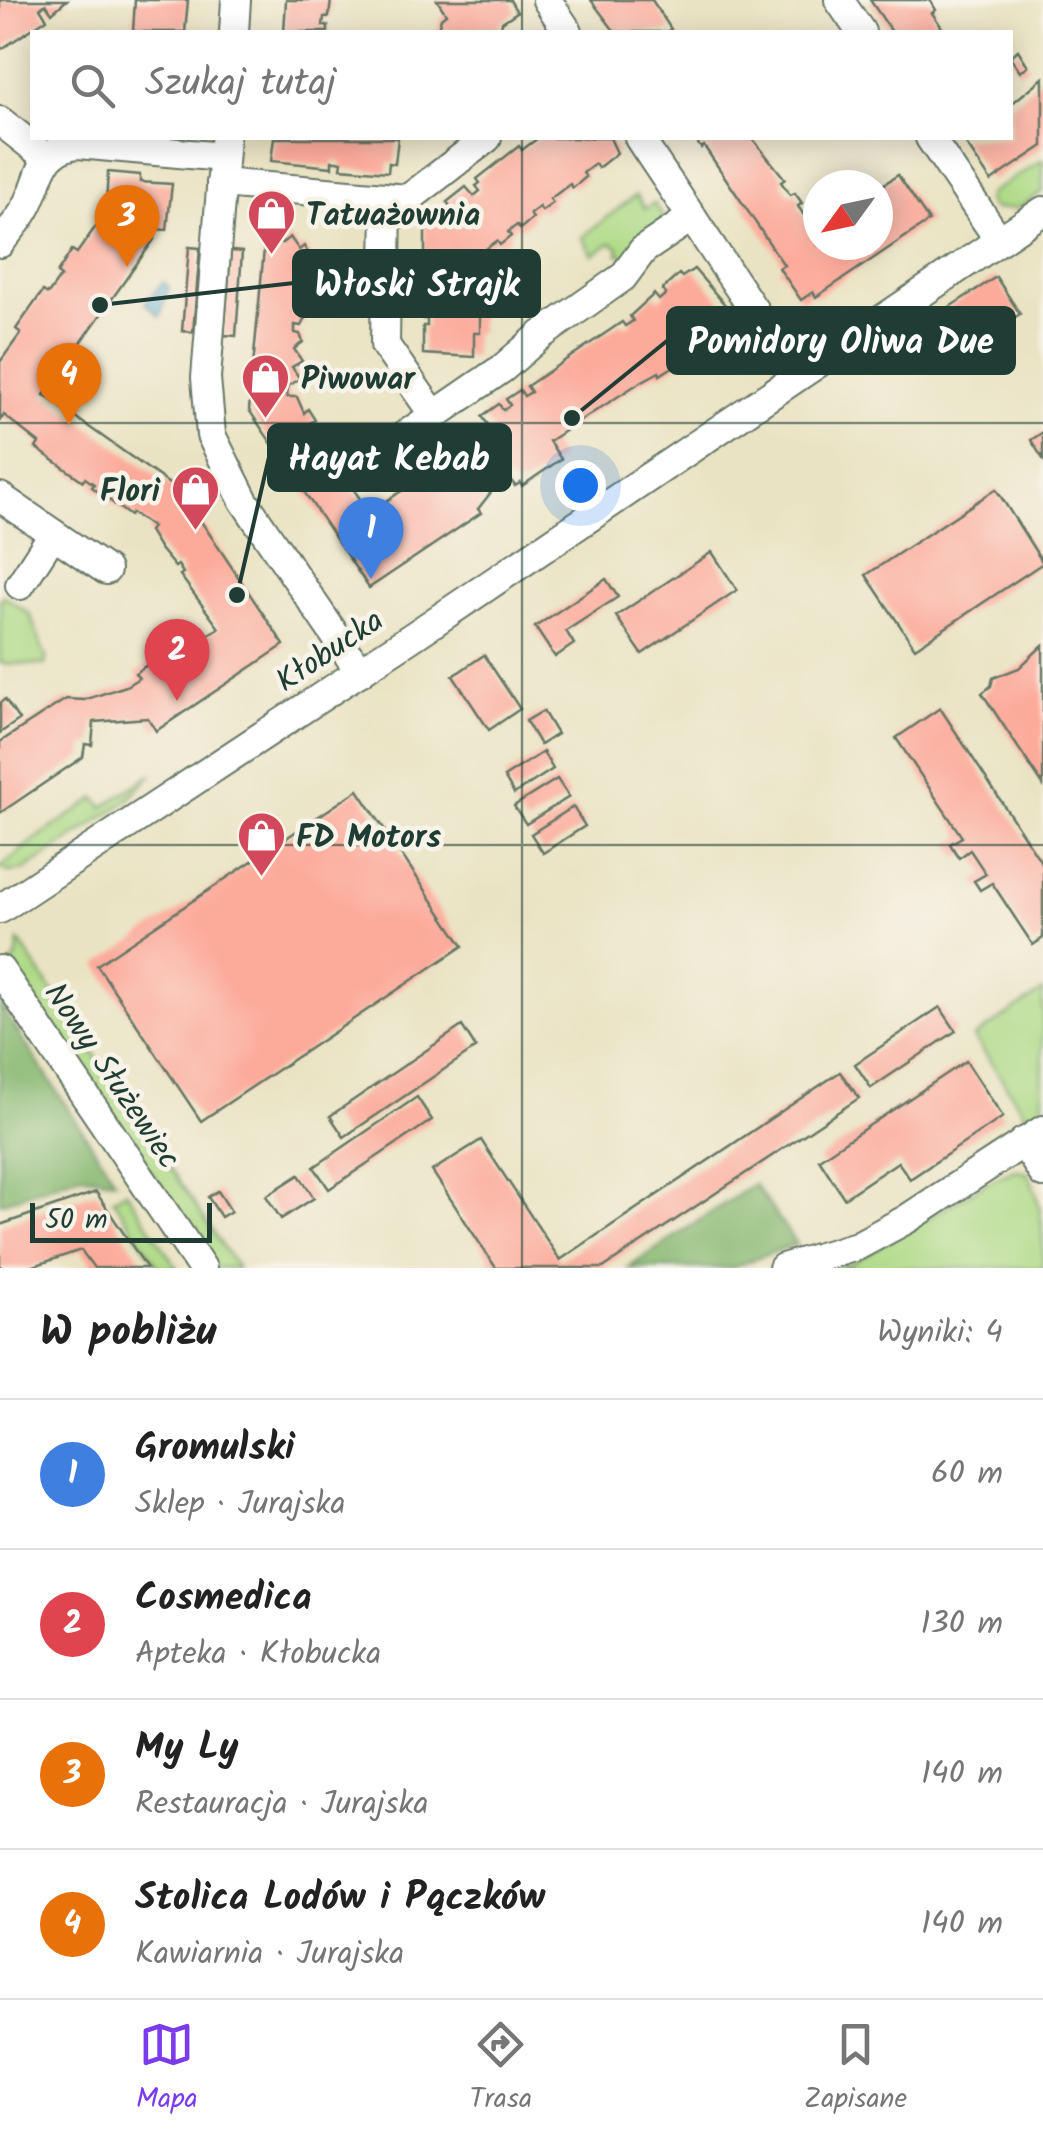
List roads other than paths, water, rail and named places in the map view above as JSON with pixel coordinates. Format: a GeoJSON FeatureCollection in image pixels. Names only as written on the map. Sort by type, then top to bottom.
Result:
{"type":"FeatureCollection","features":[{"type":"Feature","properties":{"kind":"street"},"geometry":{"type":"LineString","coordinates":[[234,30],[236,0]]}},
{"type":"Feature","properties":{"kind":"street"},"geometry":{"type":"LineString","coordinates":[[547,0],[567,30]]}},
{"type":"Feature","properties":{"kind":"street"},"geometry":{"type":"LineString","coordinates":[[839,0],[860,30]]}},
{"type":"Feature","properties":{"kind":"street"},"geometry":{"type":"LineString","coordinates":[[0,121],[48,158]]}},
{"type":"Feature","properties":{"kind":"street"},"geometry":{"type":"LineString","coordinates":[[0,243],[24,212],[48,158],[56,150],[78,144],[223,159],[387,198],[408,199],[484,140]]}},
{"type":"Feature","properties":{"kind":"street"},"geometry":{"type":"LineString","coordinates":[[640,140],[797,375]]}},
{"type":"Feature","properties":{"kind":"street"},"geometry":{"type":"LineString","coordinates":[[931,140],[999,240]]}},
{"type":"Feature","properties":{"kind":"street"},"geometry":{"type":"LineString","coordinates":[[223,159],[206,378],[211,435],[244,501],[360,672]]}},
{"type":"Feature","properties":{"kind":"street"},"geometry":{"type":"LineString","coordinates":[[387,198],[385,345],[434,416]]}},
{"type":"Feature","properties":{"kind":"street","name":"Kłobucka"},"geometry":{"type":"LineString","coordinates":[[0,909],[360,672],[1043,210]]}},
{"type":"Feature","properties":{"kind":"street"},"geometry":{"type":"LineString","coordinates":[[372,458],[503,368],[541,335],[623,277],[643,250],[692,217]]}},
{"type":"Feature","properties":{"kind":"street"},"geometry":{"type":"LineString","coordinates":[[0,497],[106,570]]}},
{"type":"Feature","properties":{"kind":"street"},"geometry":{"type":"LineString","coordinates":[[20,585],[54,534]]}},
{"type":"Feature","properties":{"kind":"street","name":"Nowy Służewiec"},"geometry":{"type":"LineString","coordinates":[[0,970],[202,1268]]}},
{"type":"Feature","properties":{"kind":"street"},"geometry":{"type":"LineString","coordinates":[[783,1268],[857,1246],[907,1219],[1033,1136],[1043,1174]]}},
{"type":"Feature","properties":{"kind":"water"},"geometry":{"type":"Polygon","coordinates":[[[163,282],[169,287],[160,316],[145,303],[163,282]]]}},
{"type":"Feature","properties":{"kind":"place","name":"Tatuażownia"},"geometry":{"type":"Point","coordinates":[271,256]}},
{"type":"Feature","properties":{"kind":"place","name":"My Ly"},"geometry":{"type":"Point","coordinates":[127,267]}},
{"type":"Feature","properties":{"kind":"place","name":"Włoski Strajk"},"geometry":{"type":"Point","coordinates":[100,305]}},
{"type":"Feature","properties":{"kind":"place","name":"Pomidory Oliwa Due"},"geometry":{"type":"Point","coordinates":[572,418]}},
{"type":"Feature","properties":{"kind":"place","name":"Piwowar"},"geometry":{"type":"Point","coordinates":[266,420]}},
{"type":"Feature","properties":{"kind":"place","name":"Stolica Lodów i Pączków"},"geometry":{"type":"Point","coordinates":[69,425]}},
{"type":"Feature","properties":{"kind":"place","name":"Flori"},"geometry":{"type":"Point","coordinates":[195,532]}},
{"type":"Feature","properties":{"kind":"place","name":"Gromulski"},"geometry":{"type":"Point","coordinates":[371,579]}},
{"type":"Feature","properties":{"kind":"place","name":"Hayat Kebab"},"geometry":{"type":"Point","coordinates":[237,595]}},
{"type":"Feature","properties":{"kind":"place","name":"Cosmedica"},"geometry":{"type":"Point","coordinates":[177,701]}},
{"type":"Feature","properties":{"kind":"place","name":"FD Motors"},"geometry":{"type":"Point","coordinates":[261,878]}}]}
